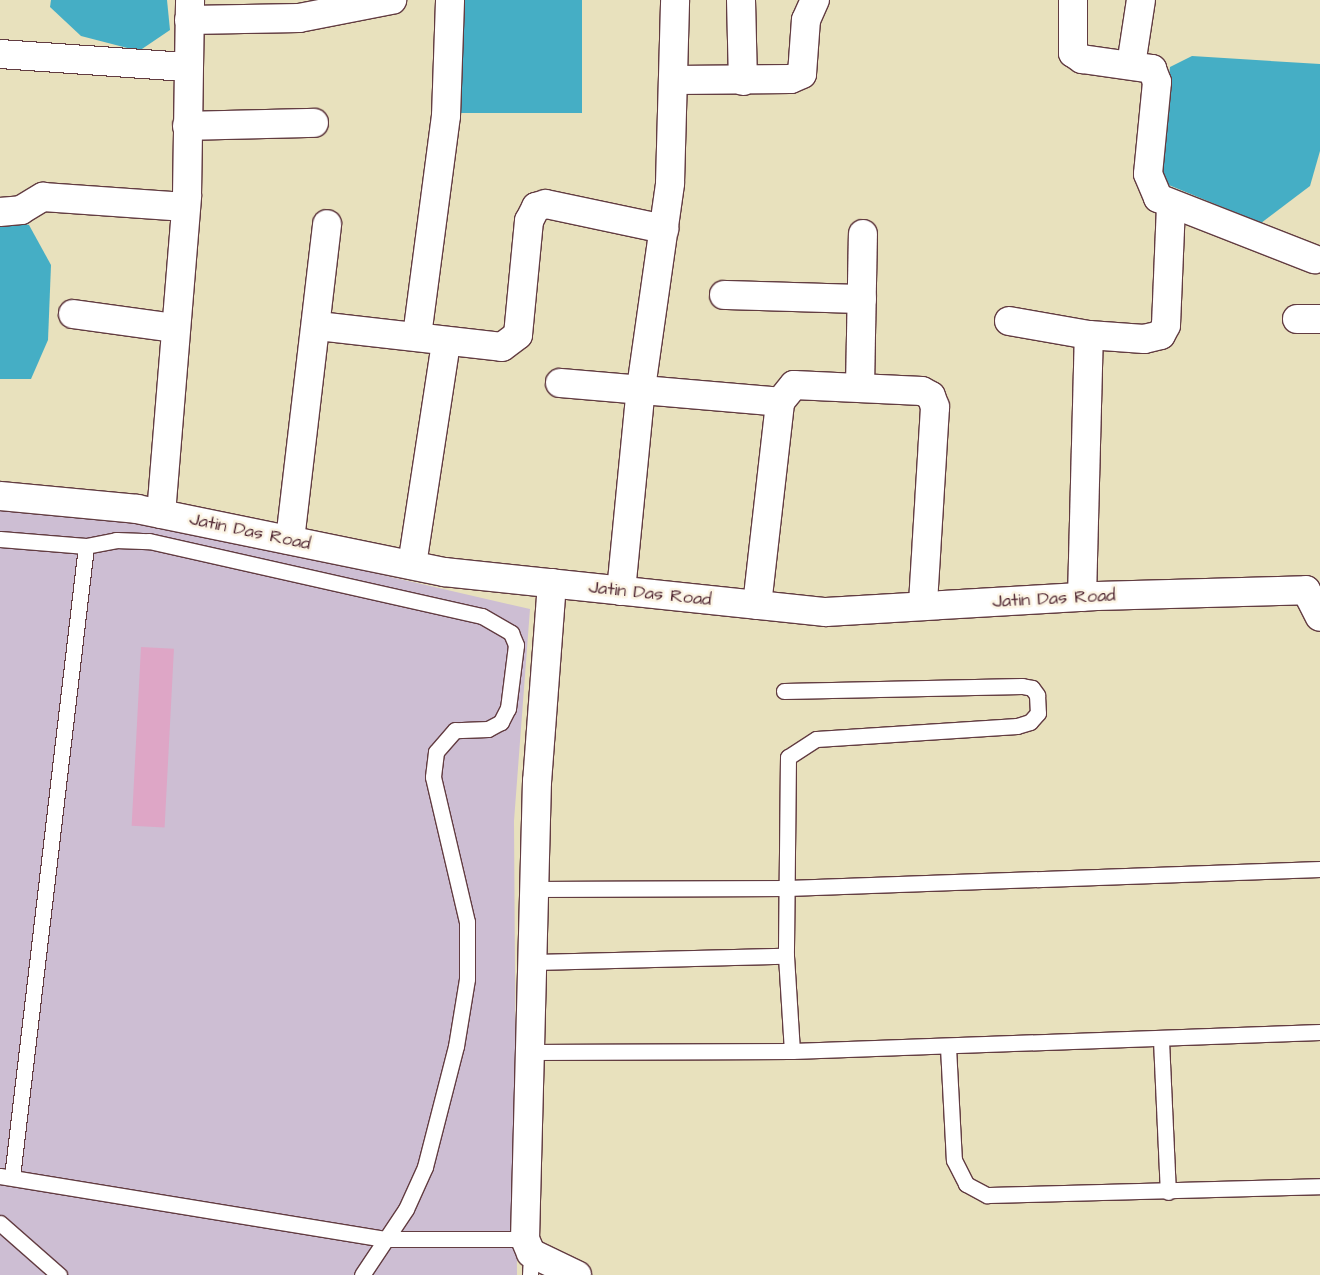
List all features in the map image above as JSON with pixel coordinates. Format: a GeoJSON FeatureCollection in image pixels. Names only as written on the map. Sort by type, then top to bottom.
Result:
{"type":"FeatureCollection","features":[{"type":"Feature","properties":{"kind":"street"},"geometry":{"type":"LineString","coordinates":[[161,514],[174,328],[186,207],[187,67],[190,10],[299,18],[392,0]]}},
{"type":"Feature","properties":{"kind":"street"},"geometry":{"type":"LineString","coordinates":[[417,336],[446,116],[450,0]]}},
{"type":"Feature","properties":{"kind":"street"},"geometry":{"type":"LineString","coordinates":[[621,591],[641,388],[664,229],[674,80],[675,0]]}},
{"type":"Feature","properties":{"kind":"street"},"geometry":{"type":"LineString","coordinates":[[741,0],[743,81]]}},
{"type":"Feature","properties":{"kind":"street"},"geometry":{"type":"LineString","coordinates":[[674,80],[743,81],[791,79],[802,74],[806,20],[815,0]]}},
{"type":"Feature","properties":{"kind":"street"},"geometry":{"type":"LineString","coordinates":[[1071,0],[1073,53],[1082,59],[1152,69],[1157,82],[1148,174],[1152,190],[1171,205],[1314,258]]}},
{"type":"Feature","properties":{"kind":"street"},"geometry":{"type":"LineString","coordinates":[[1131,65],[1142,0]]}},
{"type":"Feature","properties":{"kind":"street"},"geometry":{"type":"LineString","coordinates":[[0,54],[187,67]]}},
{"type":"Feature","properties":{"kind":"street"},"geometry":{"type":"LineString","coordinates":[[187,126],[314,123]]}},
{"type":"Feature","properties":{"kind":"street"},"geometry":{"type":"LineString","coordinates":[[0,212],[21,210],[43,197],[186,207]]}},
{"type":"Feature","properties":{"kind":"street"},"geometry":{"type":"LineString","coordinates":[[318,326],[417,336],[446,343],[502,347],[518,335],[529,220],[536,207],[546,204],[664,229]]}},
{"type":"Feature","properties":{"kind":"street"},"geometry":{"type":"LineString","coordinates":[[1009,321],[1089,335],[1144,339],[1160,335],[1166,325],[1171,205]]}},
{"type":"Feature","properties":{"kind":"street"},"geometry":{"type":"LineString","coordinates":[[290,540],[318,326],[327,224]]}},
{"type":"Feature","properties":{"kind":"street"},"geometry":{"type":"LineString","coordinates":[[860,387],[863,234]]}},
{"type":"Feature","properties":{"kind":"street"},"geometry":{"type":"LineString","coordinates":[[724,295],[862,299]]}},
{"type":"Feature","properties":{"kind":"street"},"geometry":{"type":"LineString","coordinates":[[73,314],[174,328]]}},
{"type":"Feature","properties":{"kind":"street"},"geometry":{"type":"LineString","coordinates":[[1082,597],[1089,335]]}},
{"type":"Feature","properties":{"kind":"street"},"geometry":{"type":"LineString","coordinates":[[412,565],[446,343]]}},
{"type":"Feature","properties":{"kind":"street"},"geometry":{"type":"LineString","coordinates":[[560,383],[641,388],[780,402]]}},
{"type":"Feature","properties":{"kind":"street"},"geometry":{"type":"LineString","coordinates":[[757,605],[780,402],[794,386],[860,387],[922,392],[931,396],[935,407],[923,606]]}},
{"type":"Feature","properties":{"kind":"street","name":"Jatin Das Road"},"geometry":{"type":"LineString","coordinates":[[0,496],[161,514],[412,565],[621,591],[826,612],[1082,597],[1313,590],[1320,617]]}},
{"type":"Feature","properties":{"kind":"street"},"geometry":{"type":"LineString","coordinates":[[552,583],[534,889],[530,1052],[529,1256],[577,1275]]}},
{"type":"Feature","properties":{"kind":"lane"},"geometry":{"type":"LineString","coordinates":[[0,539],[86,546],[116,540],[149,540],[482,616],[511,633],[516,644],[508,708],[501,722],[488,729],[455,730],[436,752],[433,777],[467,922],[467,979],[456,1046],[425,1166],[406,1209],[362,1275]]}},
{"type":"Feature","properties":{"kind":"lane"},"geometry":{"type":"LineString","coordinates":[[86,546],[6,1177],[385,1239],[529,1256]]}},
{"type":"Feature","properties":{"kind":"lane"},"geometry":{"type":"LineString","coordinates":[[784,691],[1022,686],[1032,688],[1037,695],[1038,713],[1030,722],[1017,726],[816,739],[800,745],[788,757],[786,956],[792,1051]]}},
{"type":"Feature","properties":{"kind":"lane"},"geometry":{"type":"LineString","coordinates":[[534,889],[787,888],[1320,869]]}},
{"type":"Feature","properties":{"kind":"lane"},"geometry":{"type":"LineString","coordinates":[[532,962],[786,956]]}},
{"type":"Feature","properties":{"kind":"lane"},"geometry":{"type":"LineString","coordinates":[[530,1052],[792,1051],[1161,1040],[1320,1032]]}},
{"type":"Feature","properties":{"kind":"lane"},"geometry":{"type":"LineString","coordinates":[[1161,1040],[1168,1192]]}},
{"type":"Feature","properties":{"kind":"lane"},"geometry":{"type":"LineString","coordinates":[[948,1047],[951,1142],[966,1184],[987,1195],[1168,1192],[1320,1186]]}},
{"type":"Feature","properties":{"kind":"lane"},"geometry":{"type":"LineString","coordinates":[[0,1223],[59,1275]]}},
{"type":"Feature","properties":{"kind":"shaded area"},"geometry":{"type":"Polygon","coordinates":[[[0,509],[166,525],[530,609],[514,821],[517,1275],[0,1275],[0,509]]]}},
{"type":"Feature","properties":{"kind":"water"},"geometry":{"type":"Polygon","coordinates":[[[51,0],[167,0],[170,30],[139,51],[81,36],[50,7],[51,0]]]}},
{"type":"Feature","properties":{"kind":"water"},"geometry":{"type":"Polygon","coordinates":[[[460,0],[582,0],[582,113],[460,113],[460,0]]]}},
{"type":"Feature","properties":{"kind":"water"},"geometry":{"type":"Polygon","coordinates":[[[1192,56],[1320,64],[1320,151],[1310,186],[1261,223],[1159,181],[1170,67],[1192,56]]]}},
{"type":"Feature","properties":{"kind":"water"},"geometry":{"type":"Polygon","coordinates":[[[0,217],[29,225],[51,265],[48,340],[31,379],[0,379],[0,217]]]}},
{"type":"Feature","properties":{"kind":"building"},"geometry":{"type":"Polygon","coordinates":[[[141,647],[174,649],[165,827],[132,826],[141,647]]]}}]}
